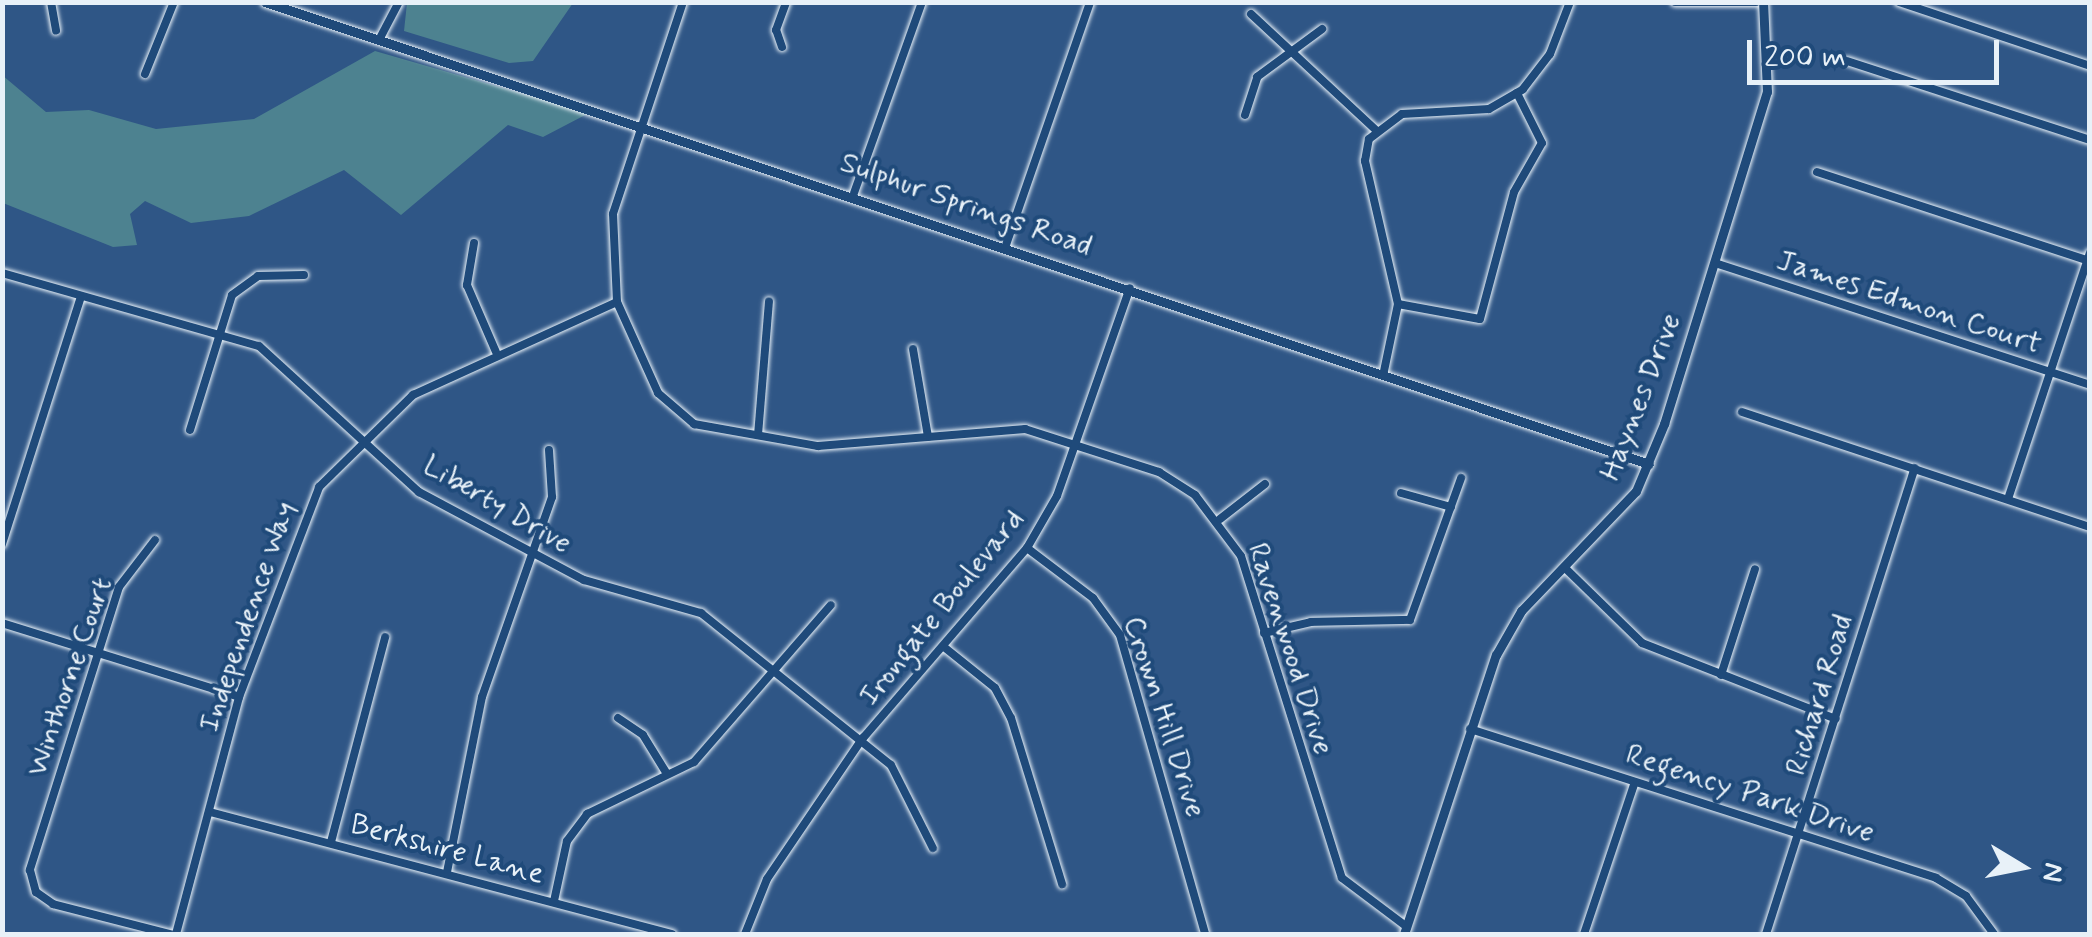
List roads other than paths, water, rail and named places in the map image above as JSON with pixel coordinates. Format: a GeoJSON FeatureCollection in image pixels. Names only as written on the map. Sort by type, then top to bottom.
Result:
{"type":"FeatureCollection","features":[{"type":"Feature","properties":{"kind":"street"},"geometry":{"type":"LineString","coordinates":[[51,2],[56,31]]}},
{"type":"Feature","properties":{"kind":"street"},"geometry":{"type":"LineString","coordinates":[[145,74],[174,2]]}},
{"type":"Feature","properties":{"kind":"street","name":"Sulphur Springs Road"},"geometry":{"type":"LineString","coordinates":[[265,2],[642,121],[1649,464]]}},
{"type":"Feature","properties":{"kind":"street"},"geometry":{"type":"LineString","coordinates":[[380,38],[399,2]]}},
{"type":"Feature","properties":{"kind":"street","name":"Ravenwood Drive"},"geometry":{"type":"LineString","coordinates":[[683,2],[614,214],[617,302],[658,393],[676,412],[758,436],[851,447],[1004,427],[1078,443],[1158,472],[1220,519],[1264,633],[1342,878],[1406,931]]}},
{"type":"Feature","properties":{"kind":"street"},"geometry":{"type":"LineString","coordinates":[[782,47],[786,2]]}},
{"type":"Feature","properties":{"kind":"street"},"geometry":{"type":"LineString","coordinates":[[854,194],[922,2]]}},
{"type":"Feature","properties":{"kind":"street"},"geometry":{"type":"LineString","coordinates":[[1006,245],[1090,2]]}},
{"type":"Feature","properties":{"kind":"street"},"geometry":{"type":"LineString","coordinates":[[1384,371],[1398,304],[1365,162],[1376,130],[1402,114],[1489,108],[1517,92],[1550,54],[1570,2]]}},
{"type":"Feature","properties":{"kind":"street"},"geometry":{"type":"LineString","coordinates":[[1675,2],[1760,2]]}},
{"type":"Feature","properties":{"kind":"street","name":"Haynes Drive"},"geometry":{"type":"LineString","coordinates":[[1406,931],[1470,729],[1522,611],[1608,530],[1649,464],[1716,264],[1767,92],[1760,2]]}},
{"type":"Feature","properties":{"kind":"street"},"geometry":{"type":"LineString","coordinates":[[1899,2],[2090,66]]}},
{"type":"Feature","properties":{"kind":"street"},"geometry":{"type":"LineString","coordinates":[[1252,14],[1376,130]]}},
{"type":"Feature","properties":{"kind":"street"},"geometry":{"type":"LineString","coordinates":[[1244,114],[1252,84],[1290,48],[1322,29]]}},
{"type":"Feature","properties":{"kind":"street"},"geometry":{"type":"LineString","coordinates":[[1847,61],[2090,140]]}},
{"type":"Feature","properties":{"kind":"street"},"geometry":{"type":"LineString","coordinates":[[1398,304],[1480,319],[1514,192],[1542,143],[1517,92]]}},
{"type":"Feature","properties":{"kind":"street"},"geometry":{"type":"LineString","coordinates":[[1817,172],[2089,258],[2008,500]]}},
{"type":"Feature","properties":{"kind":"street"},"geometry":{"type":"LineString","coordinates":[[474,243],[467,286],[496,352]]}},
{"type":"Feature","properties":{"kind":"street","name":"James Edmon Court"},"geometry":{"type":"LineString","coordinates":[[1716,264],[2090,384]]}},
{"type":"Feature","properties":{"kind":"street","name":"Liberty Drive"},"geometry":{"type":"LineString","coordinates":[[2,273],[220,330],[280,358],[419,492],[584,580],[701,612],[863,738],[904,779],[933,848]]}},
{"type":"Feature","properties":{"kind":"street"},"geometry":{"type":"LineString","coordinates":[[190,430],[220,330],[243,284],[304,276]]}},
{"type":"Feature","properties":{"kind":"street","name":"Irongate Boulevard"},"geometry":{"type":"LineString","coordinates":[[745,934],[768,880],[863,738],[1026,548],[1078,443],[1130,288]]}},
{"type":"Feature","properties":{"kind":"street"},"geometry":{"type":"LineString","coordinates":[[2,544],[81,296]]}},
{"type":"Feature","properties":{"kind":"street","name":"Independence Way"},"geometry":{"type":"LineString","coordinates":[[173,934],[239,697],[301,520],[362,437],[413,394],[496,352],[617,302]]}},
{"type":"Feature","properties":{"kind":"street"},"geometry":{"type":"LineString","coordinates":[[758,436],[769,302]]}},
{"type":"Feature","properties":{"kind":"street"},"geometry":{"type":"LineString","coordinates":[[913,349],[928,437]]}},
{"type":"Feature","properties":{"kind":"street"},"geometry":{"type":"LineString","coordinates":[[1742,412],[2090,527]]}},
{"type":"Feature","properties":{"kind":"street"},"geometry":{"type":"LineString","coordinates":[[446,872],[482,697],[552,496],[549,450]]}},
{"type":"Feature","properties":{"kind":"street","name":"Richard Road"},"geometry":{"type":"LineString","coordinates":[[1766,934],[1915,468]]}},
{"type":"Feature","properties":{"kind":"street"},"geometry":{"type":"LineString","coordinates":[[1264,633],[1311,622],[1410,620],[1461,478]]}},
{"type":"Feature","properties":{"kind":"street"},"geometry":{"type":"LineString","coordinates":[[1220,519],[1265,484]]}},
{"type":"Feature","properties":{"kind":"street"},"geometry":{"type":"LineString","coordinates":[[1401,493],[1450,507]]}},
{"type":"Feature","properties":{"kind":"street","name":"Winthorne Court"},"geometry":{"type":"LineString","coordinates":[[154,540],[119,587],[33,854],[36,892],[173,934]]}},
{"type":"Feature","properties":{"kind":"street","name":"Crown Hill Drive"},"geometry":{"type":"LineString","coordinates":[[1026,548],[1093,598],[1120,635],[1205,934]]}},
{"type":"Feature","properties":{"kind":"street"},"geometry":{"type":"LineString","coordinates":[[1566,569],[1642,644],[1836,719]]}},
{"type":"Feature","properties":{"kind":"street"},"geometry":{"type":"LineString","coordinates":[[1720,675],[1755,569]]}},
{"type":"Feature","properties":{"kind":"street"},"geometry":{"type":"LineString","coordinates":[[554,901],[568,841],[587,814],[667,774],[732,726],[775,668],[831,604]]}},
{"type":"Feature","properties":{"kind":"street"},"geometry":{"type":"LineString","coordinates":[[2,624],[239,697]]}},
{"type":"Feature","properties":{"kind":"street"},"geometry":{"type":"LineString","coordinates":[[331,842],[385,638]]}},
{"type":"Feature","properties":{"kind":"street"},"geometry":{"type":"LineString","coordinates":[[944,647],[995,688],[1011,718],[1062,884]]}},
{"type":"Feature","properties":{"kind":"street"},"geometry":{"type":"LineString","coordinates":[[618,718],[643,735],[667,774]]}},
{"type":"Feature","properties":{"kind":"street","name":"Regency Park Drive"},"geometry":{"type":"LineString","coordinates":[[1470,729],[1936,878],[1966,896],[1994,934]]}},
{"type":"Feature","properties":{"kind":"street"},"geometry":{"type":"LineString","coordinates":[[1584,934],[1635,782]]}},
{"type":"Feature","properties":{"kind":"street","name":"Berkshire Lane"},"geometry":{"type":"LineString","coordinates":[[210,812],[672,934]]}}]}
